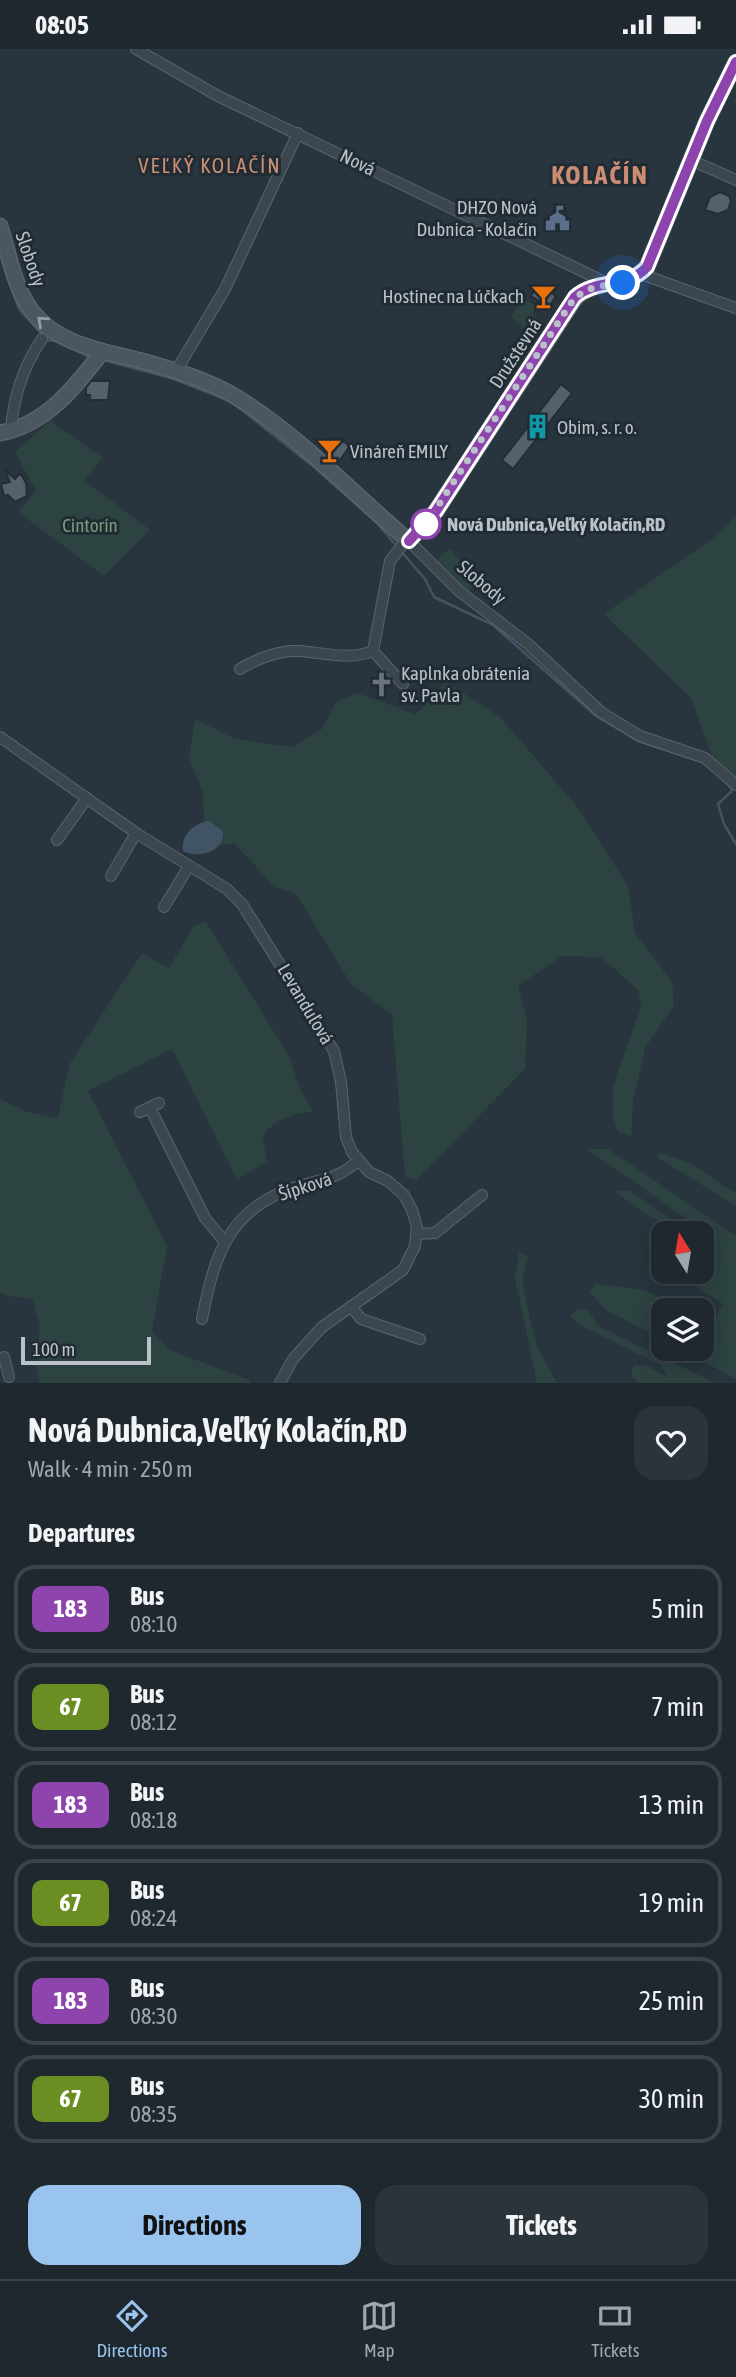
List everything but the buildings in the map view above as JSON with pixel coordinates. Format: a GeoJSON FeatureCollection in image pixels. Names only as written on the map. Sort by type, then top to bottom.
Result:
{"type":"FeatureCollection","features":[{"type":"Feature","properties":{"kind":"street","name":"Nová"},"geometry":{"type":"LineString","coordinates":[[136,49],[218,96],[610,284]]}},
{"type":"Feature","properties":{"kind":"street"},"geometry":{"type":"LineString","coordinates":[[582,271],[584,291],[632,279],[640,274],[652,258],[722,86],[736,62]]}},
{"type":"Feature","properties":{"kind":"street"},"geometry":{"type":"LineString","coordinates":[[176,371],[225,289],[298,133]]}},
{"type":"Feature","properties":{"kind":"street"},"geometry":{"type":"LineString","coordinates":[[691,160],[736,180]]}},
{"type":"Feature","properties":{"kind":"street","name":"Slobody"},"geometry":{"type":"LineString","coordinates":[[0,226],[18,285],[31,310],[46,326],[102,352],[176,371],[229,393],[318,460],[403,544],[528,643],[601,712],[640,736],[705,758],[736,785]]}},
{"type":"Feature","properties":{"kind":"street"},"geometry":{"type":"LineString","coordinates":[[640,274],[736,308]]}},
{"type":"Feature","properties":{"kind":"street","name":"Družstevná"},"geometry":{"type":"LineString","coordinates":[[373,652],[384,584],[403,544],[436,511],[556,324],[575,297],[584,291]]}},
{"type":"Feature","properties":{"kind":"street"},"geometry":{"type":"LineString","coordinates":[[6,432],[27,363],[42,339]]}},
{"type":"Feature","properties":{"kind":"street"},"geometry":{"type":"LineString","coordinates":[[6,432],[63,399],[102,352]]}},
{"type":"Feature","properties":{"kind":"street"},"geometry":{"type":"LineString","coordinates":[[240,669],[251,662],[285,652],[351,657],[373,652],[402,684]]}},
{"type":"Feature","properties":{"kind":"street","name":"Levanduľová"},"geometry":{"type":"LineString","coordinates":[[0,737],[136,832],[226,889],[242,904],[325,1035],[338,1066],[346,1137],[358,1161]]}},
{"type":"Feature","properties":{"kind":"street"},"geometry":{"type":"LineString","coordinates":[[57,839],[87,798]]}},
{"type":"Feature","properties":{"kind":"street"},"geometry":{"type":"LineString","coordinates":[[111,876],[136,832]]}},
{"type":"Feature","properties":{"kind":"street"},"geometry":{"type":"LineString","coordinates":[[164,907],[189,866]]}},
{"type":"Feature","properties":{"kind":"street"},"geometry":{"type":"LineString","coordinates":[[150,1108],[205,1219],[225,1242]]}},
{"type":"Feature","properties":{"kind":"street"},"geometry":{"type":"LineString","coordinates":[[280,1383],[304,1345],[322,1327],[403,1270],[412,1255],[417,1234],[412,1210],[404,1195],[358,1161]]}},
{"type":"Feature","properties":{"kind":"street","name":"Šípková"},"geometry":{"type":"LineString","coordinates":[[202,1319],[211,1270],[225,1242],[243,1219],[270,1198],[296,1187],[338,1176],[358,1161]]}},
{"type":"Feature","properties":{"kind":"street"},"geometry":{"type":"LineString","coordinates":[[417,1234],[435,1233],[482,1195]]}},
{"type":"Feature","properties":{"kind":"street"},"geometry":{"type":"LineString","coordinates":[[351,1306],[361,1319],[420,1339]]}},
{"type":"Feature","properties":{"kind":"green space"},"geometry":{"type":"Polygon","coordinates":[[[523,298],[537,307],[532,314],[544,322],[533,337],[511,317],[523,298]]]}},
{"type":"Feature","properties":{"kind":"green space","name":"Cintorín"},"geometry":{"type":"Polygon","coordinates":[[[50,421],[103,458],[84,480],[150,530],[104,576],[18,512],[36,491],[15,452],[50,421]]]}},
{"type":"Feature","properties":{"kind":"green space"},"geometry":{"type":"Polygon","coordinates":[[[736,516],[736,778],[712,756],[691,698],[604,614],[712,539],[736,516]]]}},
{"type":"Feature","properties":{"kind":"green space"},"geometry":{"type":"Polygon","coordinates":[[[450,549],[480,582],[467,592],[439,564],[438,559],[450,549]]]}},
{"type":"Feature","properties":{"kind":"green space"},"geometry":{"type":"Polygon","coordinates":[[[446,682],[500,717],[579,809],[628,886],[635,933],[672,982],[674,1005],[645,1048],[633,1101],[631,1136],[618,1132],[613,1116],[613,1086],[641,1007],[638,990],[601,957],[562,956],[518,986],[527,1021],[525,1069],[416,1180],[405,1177],[392,1015],[351,984],[296,894],[275,887],[234,843],[219,846],[223,831],[217,825],[204,821],[203,793],[189,758],[195,719],[235,739],[292,747],[322,729],[336,702],[357,693],[416,714],[446,682]]]}},
{"type":"Feature","properties":{"kind":"green space"},"geometry":{"type":"Polygon","coordinates":[[[206,922],[289,1056],[301,1091],[313,1111],[291,1116],[273,1125],[263,1136],[267,1161],[237,1180],[172,1049],[88,1091],[167,1246],[152,1332],[170,1350],[251,1381],[40,1383],[36,1365],[40,1325],[32,1299],[8,1296],[0,1292],[0,1099],[27,1112],[58,1118],[69,1065],[142,953],[169,968],[194,926],[206,922]]]}},
{"type":"Feature","properties":{"kind":"green space"},"geometry":{"type":"Polygon","coordinates":[[[587,1149],[608,1149],[714,1221],[690,1221],[587,1149]]]}},
{"type":"Feature","properties":{"kind":"green space"},"geometry":{"type":"Polygon","coordinates":[[[659,1153],[690,1164],[736,1192],[736,1206],[657,1157],[659,1153]]]}},
{"type":"Feature","properties":{"kind":"green space"},"geometry":{"type":"Polygon","coordinates":[[[615,1191],[630,1191],[675,1221],[658,1221],[615,1191]]]}},
{"type":"Feature","properties":{"kind":"green space"},"geometry":{"type":"Polygon","coordinates":[[[714,1221],[736,1236],[736,1379],[703,1361],[714,1361],[714,1317],[716,1318],[723,1304],[694,1285],[714,1285],[714,1221]]]}},
{"type":"Feature","properties":{"kind":"green space"},"geometry":{"type":"Polygon","coordinates":[[[519,1252],[528,1256],[522,1280],[538,1348],[557,1383],[537,1383],[515,1278],[519,1252]]]}},
{"type":"Feature","properties":{"kind":"green space"},"geometry":{"type":"Polygon","coordinates":[[[596,1284],[639,1289],[663,1298],[651,1298],[651,1333],[606,1310],[589,1291],[596,1284]]]}},
{"type":"Feature","properties":{"kind":"green space"},"geometry":{"type":"Polygon","coordinates":[[[577,1309],[589,1311],[598,1326],[651,1352],[651,1360],[582,1326],[570,1317],[577,1309]]]}},
{"type":"Feature","properties":{"kind":"green space"},"geometry":{"type":"Polygon","coordinates":[[[652,1361],[670,1361],[715,1383],[639,1383],[631,1376],[634,1365],[647,1366],[668,1377],[660,1365],[652,1361]]]}},
{"type":"Feature","properties":{"kind":"water"},"geometry":{"type":"Polygon","coordinates":[[[210,821],[223,831],[220,844],[203,854],[183,851],[184,840],[190,830],[210,821]]]}},
{"type":"Feature","properties":{"kind":"waterway"},"geometry":{"type":"LineString","coordinates":[[11,286],[19,309],[47,340],[56,341],[89,357]]}},
{"type":"Feature","properties":{"kind":"waterway"},"geometry":{"type":"LineString","coordinates":[[107,361],[171,378],[230,401]]}},
{"type":"Feature","properties":{"kind":"waterway"},"geometry":{"type":"LineString","coordinates":[[238,407],[314,467],[376,522],[425,579],[434,597],[493,625],[596,716],[638,741],[693,759]]}},
{"type":"Feature","properties":{"kind":"waterway"},"geometry":{"type":"LineString","coordinates":[[729,785],[732,791],[718,804],[724,824],[736,844]]}},
{"type":"Feature","properties":{"kind":"bus line","name":"183"},"geometry":{"type":"LineString","coordinates":[[409,541],[436,511],[575,297],[594,287],[623,283],[647,267],[722,86],[736,62]]}},
{"type":"Feature","properties":{"kind":"place","name":"DHZO Nová Dubnica - Kolačín"},"geometry":{"type":"Point","coordinates":[557,218]}},
{"type":"Feature","properties":{"kind":"place","name":"Hostinec na Lúčkach"},"geometry":{"type":"Point","coordinates":[544,296]}},
{"type":"Feature","properties":{"kind":"place","name":"Obim, s. r. o."},"geometry":{"type":"Point","coordinates":[537,427]}},
{"type":"Feature","properties":{"kind":"place","name":"Vináreň EMILY"},"geometry":{"type":"Point","coordinates":[330,451]}},
{"type":"Feature","properties":{"kind":"place","name":"Nová Dubnica,Veľký Kolačín,RD"},"geometry":{"type":"Point","coordinates":[426,524]}},
{"type":"Feature","properties":{"kind":"place","name":"Kaplnka obrátenia sv. Pavla"},"geometry":{"type":"Point","coordinates":[381,684]}},
{"type":"Feature","properties":{"kind":"district","name":"VEĽKÝ KOLAČÍN"},"geometry":{"type":"Point","coordinates":[210,165]}},
{"type":"Feature","properties":{"kind":"district","name":"KOLAČÍN"},"geometry":{"type":"Point","coordinates":[600,175]}},
{"type":"Feature","properties":{"kind":"route"},"geometry":{"type":"LineString","coordinates":[[426,524],[575,297],[594,287],[623,283]]}}]}
